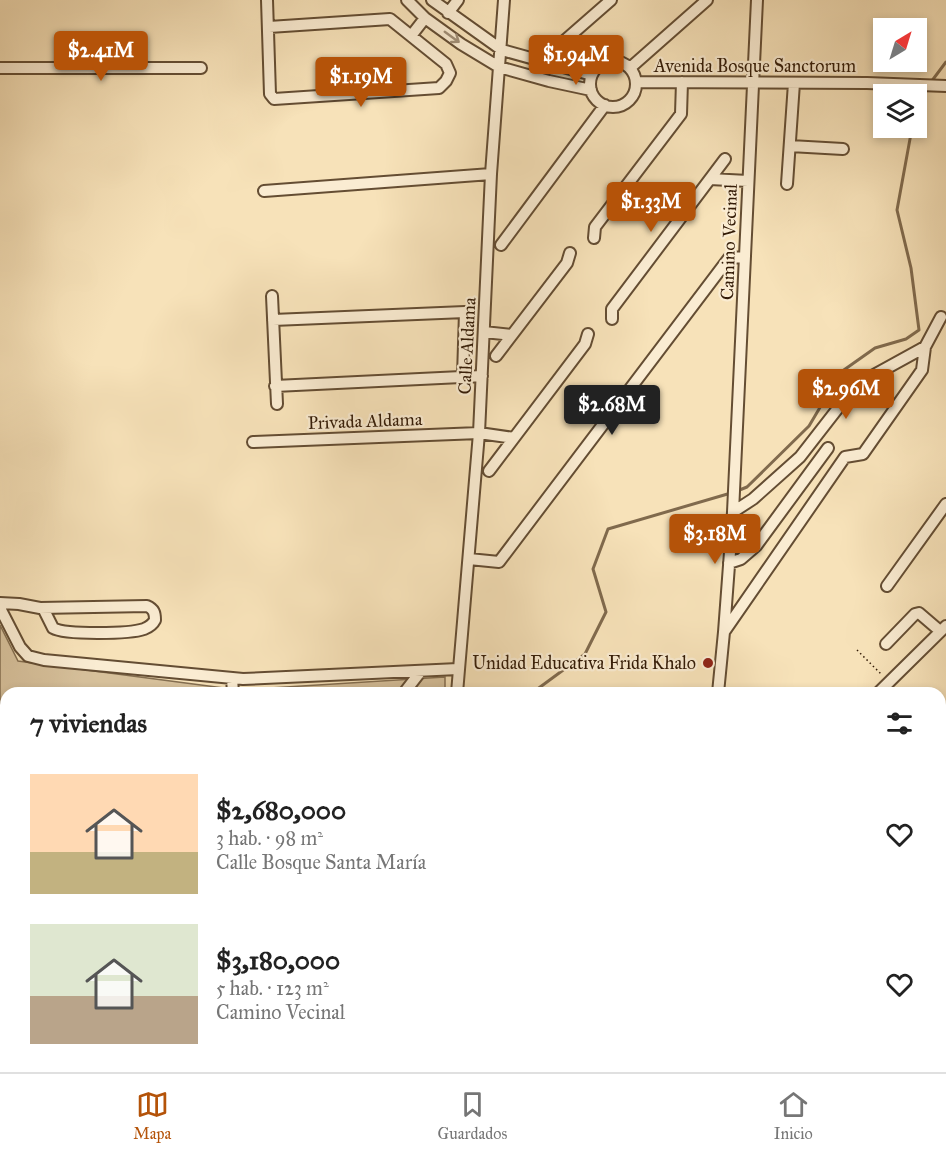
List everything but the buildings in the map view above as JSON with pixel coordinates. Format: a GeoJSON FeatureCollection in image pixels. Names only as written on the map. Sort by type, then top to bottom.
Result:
{"type":"FeatureCollection","features":[{"type":"Feature","properties":{"kind":"street"},"geometry":{"type":"LineString","coordinates":[[267,0],[270,94],[274,99],[439,88],[450,73],[446,64],[390,19],[269,27]]}},
{"type":"Feature","properties":{"kind":"street"},"geometry":{"type":"LineString","coordinates":[[407,0],[425,18],[498,68],[591,90]]}},
{"type":"Feature","properties":{"kind":"street"},"geometry":{"type":"LineString","coordinates":[[432,0],[502,50],[563,61],[592,75]]}},
{"type":"Feature","properties":{"kind":"street"},"geometry":{"type":"LineString","coordinates":[[448,13],[458,0]]}},
{"type":"Feature","properties":{"kind":"street","name":"Calle Aldama"},"geometry":{"type":"LineString","coordinates":[[457,687],[479,433],[473,376],[484,332],[488,175],[498,68],[502,50],[504,0]]}},
{"type":"Feature","properties":{"kind":"street"},"geometry":{"type":"LineString","coordinates":[[563,61],[563,42],[611,0]]}},
{"type":"Feature","properties":{"kind":"street"},"geometry":{"type":"LineString","coordinates":[[633,65],[707,0]]}},
{"type":"Feature","properties":{"kind":"street","name":"Camino Vecinal"},"geometry":{"type":"LineString","coordinates":[[733,512],[757,0]]}},
{"type":"Feature","properties":{"kind":"street"},"geometry":{"type":"LineString","coordinates":[[411,36],[425,18]]}},
{"type":"Feature","properties":{"kind":"street"},"geometry":{"type":"LineString","coordinates":[[603,110],[591,90],[592,75],[596,68],[609,61],[633,65]]}},
{"type":"Feature","properties":{"kind":"street"},"geometry":{"type":"LineString","coordinates":[[501,245],[603,110],[623,105],[631,99],[637,82],[633,65]]}},
{"type":"Feature","properties":{"kind":"street"},"geometry":{"type":"LineString","coordinates":[[0,68],[201,68]]}},
{"type":"Feature","properties":{"kind":"street","name":"Avenida Bosque Sanctorum"},"geometry":{"type":"LineString","coordinates":[[637,82],[867,83],[941,86]]}},
{"type":"Feature","properties":{"kind":"street"},"geometry":{"type":"LineString","coordinates":[[594,238],[595,227],[681,114],[682,82]]}},
{"type":"Feature","properties":{"kind":"street"},"geometry":{"type":"LineString","coordinates":[[787,184],[794,83]]}},
{"type":"Feature","properties":{"kind":"street"},"geometry":{"type":"LineString","coordinates":[[790,146],[843,148]]}},
{"type":"Feature","properties":{"kind":"street"},"geometry":{"type":"LineString","coordinates":[[612,319],[612,309],[725,159]]}},
{"type":"Feature","properties":{"kind":"street"},"geometry":{"type":"LineString","coordinates":[[264,190],[488,175]]}},
{"type":"Feature","properties":{"kind":"street"},"geometry":{"type":"LineString","coordinates":[[710,179],[748,181]]}},
{"type":"Feature","properties":{"kind":"street"},"geometry":{"type":"LineString","coordinates":[[496,356],[567,263],[570,254]]}},
{"type":"Feature","properties":{"kind":"street"},"geometry":{"type":"LineString","coordinates":[[468,559],[499,562],[729,258],[745,257]]}},
{"type":"Feature","properties":{"kind":"street"},"geometry":{"type":"LineString","coordinates":[[272,296],[277,404]]}},
{"type":"Feature","properties":{"kind":"street"},"geometry":{"type":"LineString","coordinates":[[273,320],[465,312],[473,376],[275,386]]}},
{"type":"Feature","properties":{"kind":"street"},"geometry":{"type":"LineString","coordinates":[[724,632],[845,457],[863,454],[922,370],[925,347],[941,317]]}},
{"type":"Feature","properties":{"kind":"street"},"geometry":{"type":"LineString","coordinates":[[484,332],[512,335]]}},
{"type":"Feature","properties":{"kind":"street"},"geometry":{"type":"LineString","coordinates":[[489,471],[585,344],[588,334]]}},
{"type":"Feature","properties":{"kind":"street"},"geometry":{"type":"LineString","coordinates":[[719,687],[733,512],[753,499],[800,457],[856,385],[925,347]]}},
{"type":"Feature","properties":{"kind":"street","name":"Privada Aldama"},"geometry":{"type":"LineString","coordinates":[[253,442],[479,433],[514,438]]}},
{"type":"Feature","properties":{"kind":"street"},"geometry":{"type":"LineString","coordinates":[[729,563],[741,559],[756,546],[828,448]]}},
{"type":"Feature","properties":{"kind":"street"},"geometry":{"type":"LineString","coordinates":[[887,586],[946,504]]}},
{"type":"Feature","properties":{"kind":"street"},"geometry":{"type":"LineString","coordinates":[[0,603],[43,608],[147,606],[155,613],[155,620],[145,629],[124,632],[65,632],[53,627],[43,608]]}},
{"type":"Feature","properties":{"kind":"street"},"geometry":{"type":"LineString","coordinates":[[0,608],[20,647],[28,656],[44,660],[243,679],[458,669]]}},
{"type":"Feature","properties":{"kind":"street"},"geometry":{"type":"LineString","coordinates":[[884,687],[943,628],[919,613],[915,614],[886,644]]}},
{"type":"Feature","properties":{"kind":"street"},"geometry":{"type":"LineString","coordinates":[[409,687],[421,671]]}},
{"type":"Feature","properties":{"kind":"street"},"geometry":{"type":"LineString","coordinates":[[232,678],[233,687]]}},
{"type":"Feature","properties":{"kind":"path"},"geometry":{"type":"LineString","coordinates":[[857,650],[889,682]]}},
{"type":"Feature","properties":{"kind":"shaded area"},"geometry":{"type":"Polygon","coordinates":[[[0,625],[18,661],[216,687],[0,687],[0,625]]]}},
{"type":"Feature","properties":{"kind":"shaded area"},"geometry":{"type":"Polygon","coordinates":[[[445,677],[445,687],[287,687],[445,677]]]}},
{"type":"Feature","properties":{"kind":"waterway"},"geometry":{"type":"LineString","coordinates":[[931,82],[946,62]]}},
{"type":"Feature","properties":{"kind":"waterway"},"geometry":{"type":"LineString","coordinates":[[737,491],[747,487],[809,426],[841,372],[875,348],[906,339],[919,330],[911,268],[897,210],[910,138]]}},
{"type":"Feature","properties":{"kind":"waterway"},"geometry":{"type":"LineString","coordinates":[[540,687],[585,654],[606,612],[593,569],[608,529],[731,493]]}},
{"type":"Feature","properties":{"kind":"place","name":"Unidad Educativa Frida Khalo"},"geometry":{"type":"Point","coordinates":[708,663]}}]}
